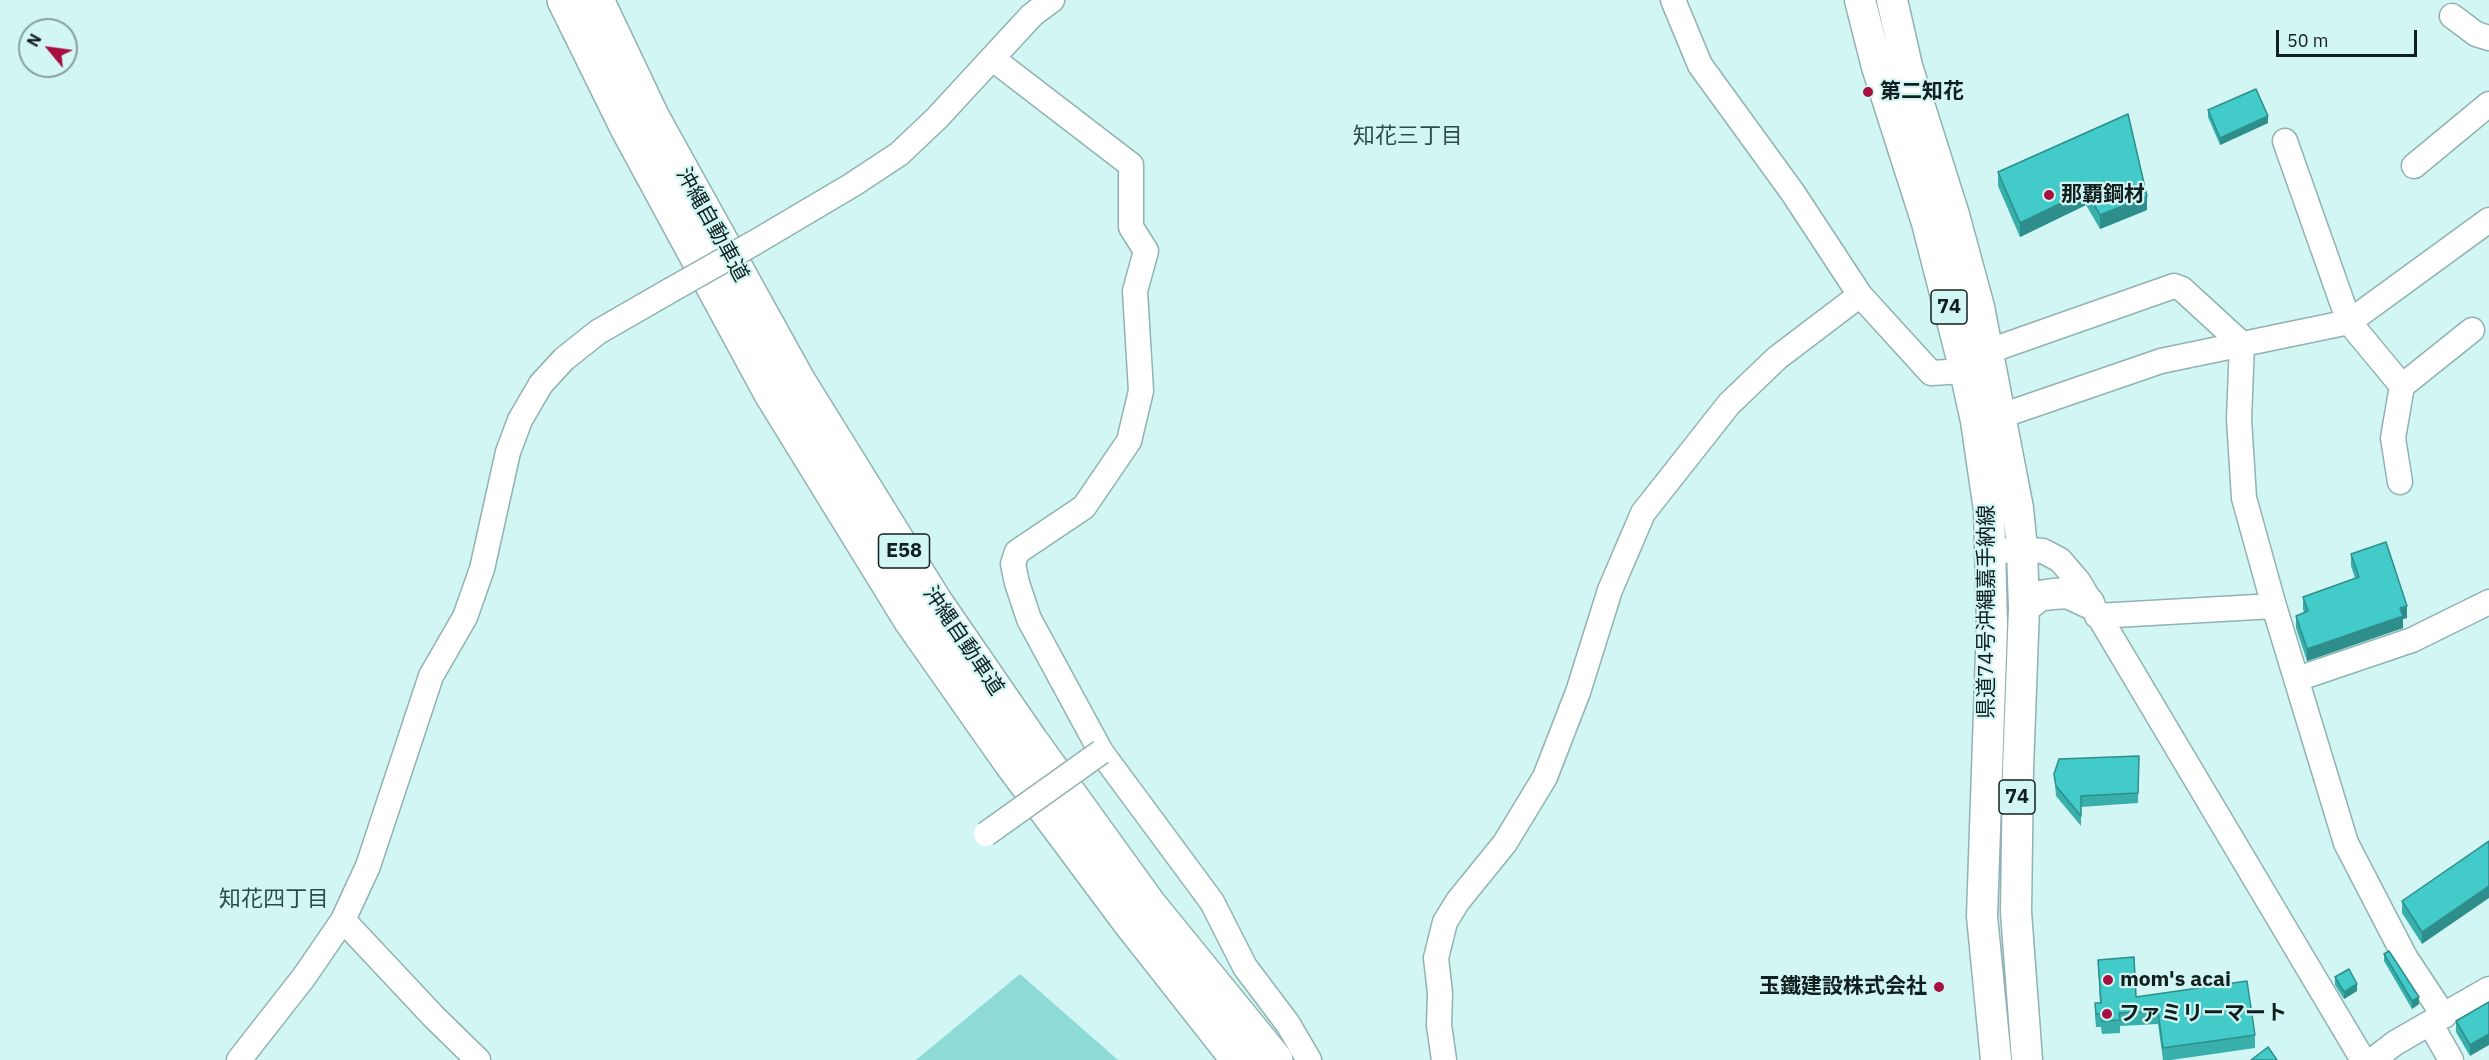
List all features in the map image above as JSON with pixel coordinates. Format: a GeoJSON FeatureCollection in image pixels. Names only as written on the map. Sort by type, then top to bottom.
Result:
{"type":"FeatureCollection","features":[{"type":"Feature","properties":{"kind":"highway","name":"沖縄自動車道"},"geometry":{"type":"LineString","coordinates":[[564,0],[628,130],[770,392],[911,621],[1010,762],[1126,919],[1238,1060]]}},
{"type":"Feature","properties":{"kind":"highway","name":"沖縄自動車道"},"geometry":{"type":"LineString","coordinates":[[597,0],[653,118],[798,380],[935,602],[1149,904],[1276,1060]]}},
{"type":"Feature","properties":{"kind":"main road","name":"県道74号沖縄嘉手納線"},"geometry":{"type":"LineString","coordinates":[[1860,0],[1877,67],[1927,223],[1965,371],[1976,421],[1989,510],[1992,625],[1982,916],[1996,1060]]}},
{"type":"Feature","properties":{"kind":"main road","name":"県道74号沖縄嘉手納線"},"geometry":{"type":"LineString","coordinates":[[1892,0],[1907,66],[1954,215],[1989,351],[2018,508],[2024,608],[2016,912],[2027,1060]]}},
{"type":"Feature","properties":{"kind":"main road"},"geometry":{"type":"LineString","coordinates":[[2024,608],[2039,596],[2068,593],[2093,610]]}},
{"type":"Feature","properties":{"kind":"street"},"geometry":{"type":"LineString","coordinates":[[239,1060],[304,977],[343,920],[368,866],[431,676],[465,617],[482,569],[508,452],[520,420],[541,384],[564,358],[598,332],[852,185],[898,154],[937,118],[1032,15],[1052,0]]}},
{"type":"Feature","properties":{"kind":"street"},"geometry":{"type":"LineString","coordinates":[[1672,0],[1700,65],[1793,193],[1860,295],[1931,373],[1965,371]]}},
{"type":"Feature","properties":{"kind":"street"},"geometry":{"type":"LineString","coordinates":[[2452,16],[2476,34],[2489,38]]}},
{"type":"Feature","properties":{"kind":"street"},"geometry":{"type":"LineString","coordinates":[[993,59],[1131,165],[1131,227],[1146,251],[1135,291],[1141,391],[1129,441],[1084,507],[1017,552],[1013,564],[1017,583],[1029,619],[1101,752],[1212,902],[1245,967],[1288,1024],[1310,1060]]}},
{"type":"Feature","properties":{"kind":"street"},"geometry":{"type":"LineString","coordinates":[[2414,166],[2489,104]]}},
{"type":"Feature","properties":{"kind":"street"},"geometry":{"type":"LineString","coordinates":[[2285,141],[2349,322],[2402,386]]}},
{"type":"Feature","properties":{"kind":"street"},"geometry":{"type":"LineString","coordinates":[[2001,416],[2161,361],[2349,322],[2489,220]]}},
{"type":"Feature","properties":{"kind":"street"},"geometry":{"type":"LineString","coordinates":[[1989,351],[2174,286],[2182,289],[2242,344],[2239,418],[2244,498],[2274,606],[2346,843],[2437,1020],[2451,1060]]}},
{"type":"Feature","properties":{"kind":"street"},"geometry":{"type":"LineString","coordinates":[[1444,1060],[1439,1025],[1440,993],[1436,958],[1445,922],[1458,901],[1504,843],[1545,777],[1578,692],[1610,590],[1643,513],[1729,404],[1777,358],[1860,295]]}},
{"type":"Feature","properties":{"kind":"street"},"geometry":{"type":"LineString","coordinates":[[2400,482],[2393,438],[2402,386],[2472,330]]}},
{"type":"Feature","properties":{"kind":"street"},"geometry":{"type":"LineString","coordinates":[[1991,552],[2022,549],[2043,551],[2060,560],[2078,581],[2093,610],[2363,1060]]}},
{"type":"Feature","properties":{"kind":"street"},"geometry":{"type":"LineString","coordinates":[[2297,679],[2412,640],[2489,602]]}},
{"type":"Feature","properties":{"kind":"street"},"geometry":{"type":"LineString","coordinates":[[2093,610],[2274,606]]}},
{"type":"Feature","properties":{"kind":"street"},"geometry":{"type":"LineString","coordinates":[[986,834],[1101,752]]}},
{"type":"Feature","properties":{"kind":"street"},"geometry":{"type":"LineString","coordinates":[[343,920],[434,1017],[478,1060]]}},
{"type":"Feature","properties":{"kind":"street"},"geometry":{"type":"LineString","coordinates":[[2373,1060],[2395,1043],[2489,989]]}},
{"type":"Feature","properties":{"kind":"shaded area"},"geometry":{"type":"Polygon","coordinates":[[[1020,974],[1118,1060],[916,1060],[1020,974]]]}},
{"type":"Feature","properties":{"kind":"building"},"geometry":{"type":"Polygon","coordinates":[[[2256,89],[2268,116],[2220,138],[2208,110],[2256,89]]]}},
{"type":"Feature","properties":{"kind":"building"},"geometry":{"type":"Polygon","coordinates":[[[2128,114],[2147,196],[2100,215],[2086,191],[2020,223],[1998,172],[2128,114]]]}},
{"type":"Feature","properties":{"kind":"building"},"geometry":{"type":"Polygon","coordinates":[[[2386,542],[2407,606],[2400,608],[2403,616],[2307,649],[2296,616],[2308,611],[2303,597],[2359,577],[2351,554],[2386,542]]]}},
{"type":"Feature","properties":{"kind":"building"},"geometry":{"type":"Polygon","coordinates":[[[2139,756],[2138,793],[2081,796],[2081,816],[2056,786],[2054,774],[2059,759],[2139,756]]]}},
{"type":"Feature","properties":{"kind":"building"},"geometry":{"type":"Polygon","coordinates":[[[2489,841],[2489,886],[2422,932],[2402,901],[2489,841]]]}},
{"type":"Feature","properties":{"kind":"building"},"geometry":{"type":"Polygon","coordinates":[[[2389,951],[2419,997],[2412,1001],[2384,954],[2389,951]]]}},
{"type":"Feature","properties":{"kind":"building"},"geometry":{"type":"Polygon","coordinates":[[[2134,957],[2136,997],[2247,981],[2255,1035],[2163,1048],[2158,1011],[2119,1013],[2120,1020],[2102,1021],[2101,1014],[2096,1014],[2095,1003],[2101,1003],[2098,960],[2134,957]]]}},
{"type":"Feature","properties":{"kind":"building"},"geometry":{"type":"Polygon","coordinates":[[[2349,969],[2357,984],[2344,992],[2335,977],[2349,969]]]}},
{"type":"Feature","properties":{"kind":"building"},"geometry":{"type":"Polygon","coordinates":[[[2489,1002],[2489,1034],[2470,1045],[2456,1021],[2489,1002]]]}},
{"type":"Feature","properties":{"kind":"building"},"geometry":{"type":"Polygon","coordinates":[[[2268,1047],[2277,1060],[2251,1060],[2268,1047]]]}},
{"type":"Feature","properties":{"kind":"place","name":"第二知花"},"geometry":{"type":"Point","coordinates":[1868,92]}},
{"type":"Feature","properties":{"kind":"place","name":"那覇鋼材"},"geometry":{"type":"Point","coordinates":[2049,195]}},
{"type":"Feature","properties":{"kind":"place","name":"mom's acai"},"geometry":{"type":"Point","coordinates":[2108,980]}},
{"type":"Feature","properties":{"kind":"place","name":"玉鐵建設株式会社"},"geometry":{"type":"Point","coordinates":[1939,987]}},
{"type":"Feature","properties":{"kind":"place","name":"ファミリーマート"},"geometry":{"type":"Point","coordinates":[2107,1014]}},
{"type":"Feature","properties":{"kind":"district","name":"知花三丁目"},"geometry":{"type":"Point","coordinates":[1408,137]}},
{"type":"Feature","properties":{"kind":"district","name":"知花四丁目"},"geometry":{"type":"Point","coordinates":[274,900]}}]}
